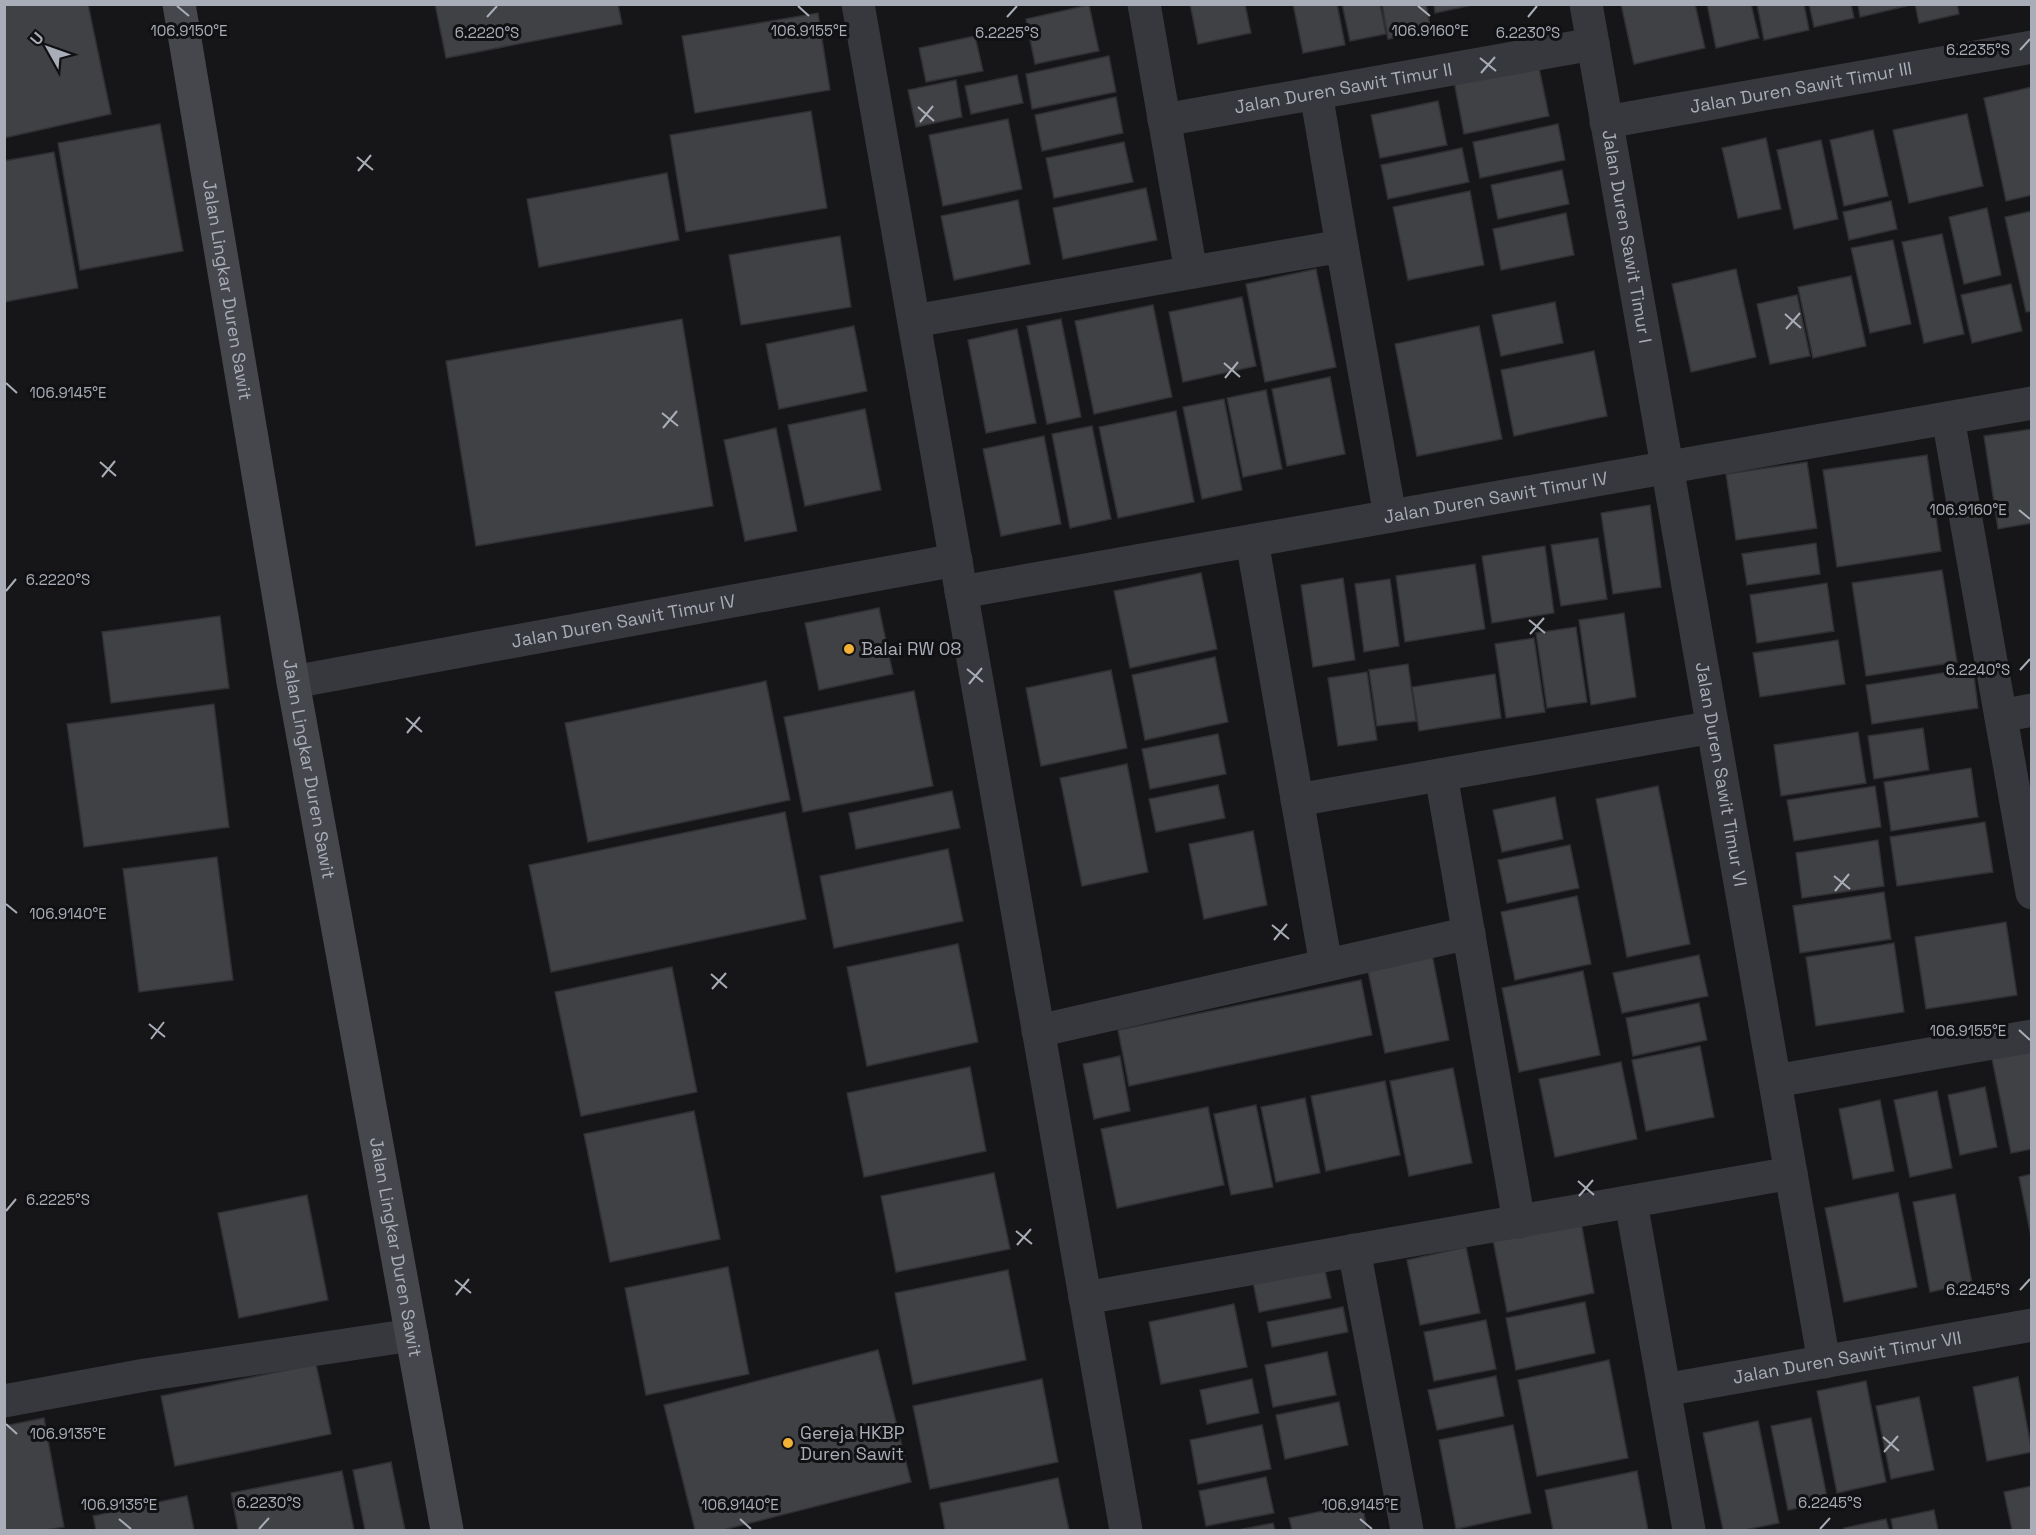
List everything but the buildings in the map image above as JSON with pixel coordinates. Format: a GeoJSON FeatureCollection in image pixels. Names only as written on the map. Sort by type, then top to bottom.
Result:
{"type":"FeatureCollection","features":[{"type":"Feature","properties":{"kind":"street","name":"Jalan Lingkar Duren Sawit"},"geometry":{"type":"LineString","coordinates":[[179,4],[293,682],[447,1530]]}},
{"type":"Feature","properties":{"kind":"street"},"geometry":{"type":"LineString","coordinates":[[858,4],[1126,1530]]}},
{"type":"Feature","properties":{"kind":"street"},"geometry":{"type":"LineString","coordinates":[[1144,4],[1191,272]]}},
{"type":"Feature","properties":{"kind":"street","name":"Jalan Duren Sawit Timur I"},"geometry":{"type":"LineString","coordinates":[[1586,4],[1667,468]]}},
{"type":"Feature","properties":{"kind":"street","name":"Jalan Duren Sawit Timur II"},"geometry":{"type":"LineString","coordinates":[[1164,120],[1593,44]]}},
{"type":"Feature","properties":{"kind":"street","name":"Jalan Duren Sawit Timur III"},"geometry":{"type":"LineString","coordinates":[[1606,122],[2031,47]]}},
{"type":"Feature","properties":{"kind":"street"},"geometry":{"type":"LineString","coordinates":[[1316,93],[1390,516]]}},
{"type":"Feature","properties":{"kind":"street"},"geometry":{"type":"LineString","coordinates":[[914,321],[1342,246]]}},
{"type":"Feature","properties":{"kind":"street","name":"Jalan Duren Sawit Timur IV"},"geometry":{"type":"LineString","coordinates":[[961,592],[2031,403]]}},
{"type":"Feature","properties":{"kind":"street"},"geometry":{"type":"LineString","coordinates":[[1948,418],[2016,713],[2031,893]]}},
{"type":"Feature","properties":{"kind":"street","name":"Jalan Duren Sawit Timur VI"},"geometry":{"type":"LineString","coordinates":[[1667,468],[1824,1362]]}},
{"type":"Feature","properties":{"kind":"street"},"geometry":{"type":"LineString","coordinates":[[1252,541],[1326,965]]}},
{"type":"Feature","properties":{"kind":"street","name":"Jalan Duren Sawit Timur IV"},"geometry":{"type":"LineString","coordinates":[[293,682],[956,560]]}},
{"type":"Feature","properties":{"kind":"street"},"geometry":{"type":"LineString","coordinates":[[1297,800],[1713,727]]}},
{"type":"Feature","properties":{"kind":"street"},"geometry":{"type":"LineString","coordinates":[[1441,775],[1519,1222]]}},
{"type":"Feature","properties":{"kind":"street"},"geometry":{"type":"LineString","coordinates":[[1038,1031],[1468,933]]}},
{"type":"Feature","properties":{"kind":"street"},"geometry":{"type":"LineString","coordinates":[[1774,1081],[2031,1036]]}},
{"type":"Feature","properties":{"kind":"street"},"geometry":{"type":"LineString","coordinates":[[1085,1298],[1791,1173]]}},
{"type":"Feature","properties":{"kind":"street"},"geometry":{"type":"LineString","coordinates":[[1631,1202],[1689,1530]]}},
{"type":"Feature","properties":{"kind":"street"},"geometry":{"type":"LineString","coordinates":[[1354,1250],[1407,1530]]}},
{"type":"Feature","properties":{"kind":"street","name":"Jalan Duren Sawit Timur VII"},"geometry":{"type":"LineString","coordinates":[[1664,1390],[2031,1325]]}},
{"type":"Feature","properties":{"kind":"street"},"geometry":{"type":"LineString","coordinates":[[4,1401],[145,1375],[412,1335]]}},
{"type":"Feature","properties":{"kind":"place","name":"Balai RW 08"},"geometry":{"type":"Point","coordinates":[849,649]}},
{"type":"Feature","properties":{"kind":"place","name":"Gereja HKBP Duren Sawit"},"geometry":{"type":"Point","coordinates":[788,1443]}}]}
